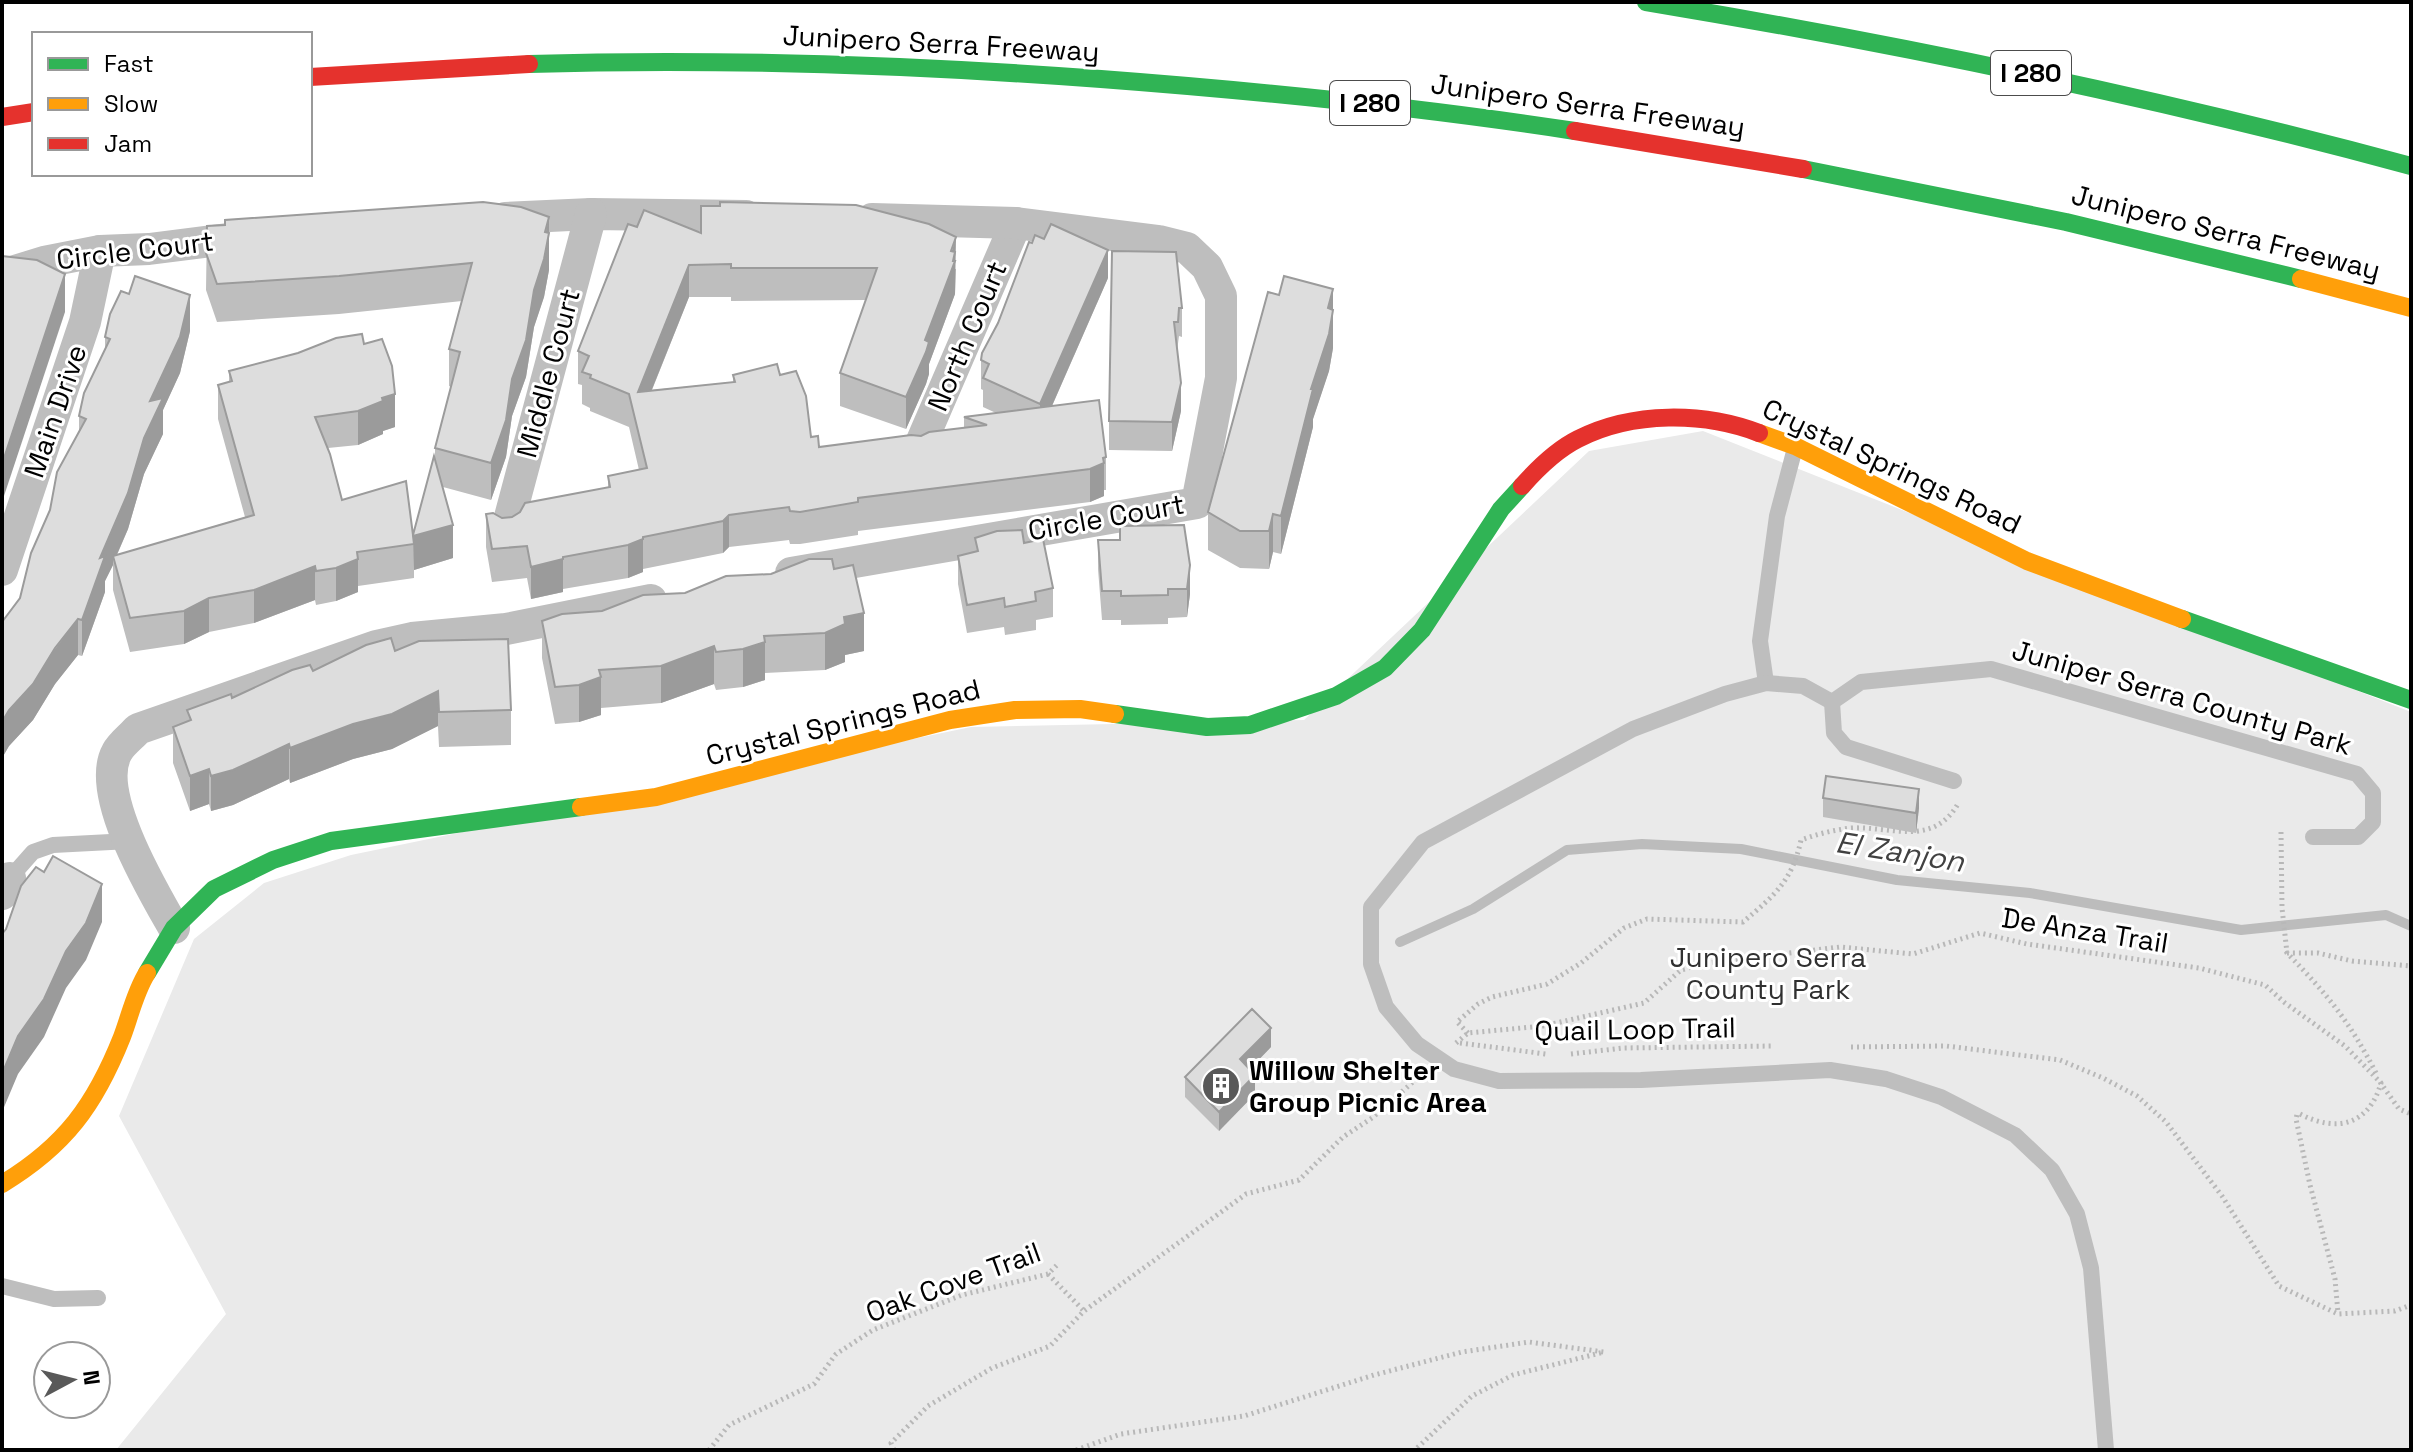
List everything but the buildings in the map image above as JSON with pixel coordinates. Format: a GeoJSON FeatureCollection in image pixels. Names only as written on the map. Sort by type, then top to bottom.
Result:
{"type":"FeatureCollection","features":[{"type":"Feature","properties":{"kind":"main road","name":"I 280"},"geometry":{"type":"LineString","coordinates":[[1646,2],[1853,37],[2060,79],[2264,127],[2411,166]]}},
{"type":"Feature","properties":{"kind":"main road","name":"Junipero Serra Freeway"},"geometry":{"type":"LineString","coordinates":[[312,77],[551,63],[762,62],[1059,76],[1357,101],[1676,145],[1883,182],[2160,242],[2411,308]]}},
{"type":"Feature","properties":{"kind":"main road"},"geometry":{"type":"LineString","coordinates":[[2,117],[32,112]]}},
{"type":"Feature","properties":{"kind":"main road","name":"Crystal Springs Road"},"geometry":{"type":"LineString","coordinates":[[2,1184],[37,1163],[74,1125],[102,1084],[142,981],[174,928],[214,889],[273,860],[331,841],[656,797],[950,720],[1015,710],[1080,709],[1207,727],[1250,725],[1336,696],[1385,668],[1422,630],[1501,509],[1535,471],[1578,439],[1625,423],[1675,417],[1731,422],[1795,446],[2027,561],[2411,700]]}},
{"type":"Feature","properties":{"kind":"street"},"geometry":{"type":"LineString","coordinates":[[470,219],[591,214],[780,217]]}},
{"type":"Feature","properties":{"kind":"street","name":"Middle Court"},"geometry":{"type":"LineString","coordinates":[[506,532],[591,214]]}},
{"type":"Feature","properties":{"kind":"street","name":"Circle Court"},"geometry":{"type":"LineString","coordinates":[[767,577],[1197,503],[1221,378],[1221,296],[1207,267],[1187,248],[1159,241],[1016,223],[843,218]]}},
{"type":"Feature","properties":{"kind":"street","name":"North Court"},"geometry":{"type":"LineString","coordinates":[[918,450],[1016,223]]}},
{"type":"Feature","properties":{"kind":"street","name":"Circle Court"},"geometry":{"type":"LineString","coordinates":[[2,275],[44,262],[100,251],[149,249],[284,233]]}},
{"type":"Feature","properties":{"kind":"street","name":"Main Drive"},"geometry":{"type":"LineString","coordinates":[[2,570],[85,322],[100,251]]}},
{"type":"Feature","properties":{"kind":"street"},"geometry":{"type":"LineString","coordinates":[[174,928],[136,860],[111,786],[116,753],[138,729],[376,646],[412,638],[506,629],[675,596]]}},
{"type":"Feature","properties":{"kind":"lane"},"geometry":{"type":"LineString","coordinates":[[1766,683],[1760,641],[1777,516],[1795,446]]}},
{"type":"Feature","properties":{"kind":"lane","name":"Juniper Serra County Park"},"geometry":{"type":"LineString","coordinates":[[1832,702],[1861,682],[1991,669],[2357,774],[2373,793],[2373,822],[2358,837],[2313,837]]}},
{"type":"Feature","properties":{"kind":"lane"},"geometry":{"type":"LineString","coordinates":[[1959,787],[1846,747],[1834,733],[1832,702],[1803,686],[1766,683],[1725,694],[1633,729],[1423,842],[1371,907],[1371,964],[1386,1007],[1417,1044],[1454,1069],[1499,1081],[1641,1080],[1830,1070],[1886,1079],[1941,1097],[2015,1135],[2052,1170],[2077,1214],[2091,1268],[2106,1450]]}},
{"type":"Feature","properties":{"kind":"lane"},"geometry":{"type":"LineString","coordinates":[[6,886],[33,852],[53,845],[130,841]]}},
{"type":"Feature","properties":{"kind":"lane"},"geometry":{"type":"LineString","coordinates":[[2,1286],[54,1299],[98,1298]]}},
{"type":"Feature","properties":{"kind":"path"},"geometry":{"type":"LineString","coordinates":[[894,1450],[891,1443],[928,1406],[992,1368],[1050,1346],[1084,1311],[1246,1194],[1299,1180],[1343,1137],[1372,1118],[1468,1033],[1457,1022],[1478,1004],[1492,997],[1547,984],[1581,963],[1624,928],[1647,919],[1743,922],[1775,896],[1796,864],[1801,840],[1853,828],[1916,833],[1951,817],[1959,787]]}},
{"type":"Feature","properties":{"kind":"path"},"geometry":{"type":"LineString","coordinates":[[2281,832],[2282,908],[2287,953],[2327,994],[2357,1036],[2381,1083],[2399,1109],[2411,1114]]}},
{"type":"Feature","properties":{"kind":"path","name":"De Anza Trail"},"geometry":{"type":"LineString","coordinates":[[1468,1033],[1543,1026],[1644,1003],[1681,970],[1707,963],[1840,947],[1913,954],[1980,933],[2027,944],[2199,968],[2265,985],[2345,1046],[2381,1083]]}},
{"type":"Feature","properties":{"kind":"path"},"geometry":{"type":"LineString","coordinates":[[2287,953],[2318,953],[2352,961],[2411,966]]}},
{"type":"Feature","properties":{"kind":"path","name":"Quail Loop Trail"},"geometry":{"type":"LineString","coordinates":[[1456,1043],[1556,1055]]}},
{"type":"Feature","properties":{"kind":"path"},"geometry":{"type":"LineString","coordinates":[[1841,1048],[1946,1046],[2060,1060],[2137,1096],[2166,1122],[2192,1154],[2279,1286],[2338,1314],[2395,1311],[2411,1305]]}},
{"type":"Feature","properties":{"kind":"path","name":"Quail Loop Trail"},"geometry":{"type":"LineString","coordinates":[[1569,1054],[1623,1048],[1783,1047]]}},
{"type":"Feature","properties":{"kind":"path"},"geometry":{"type":"LineString","coordinates":[[2338,1314],[2335,1279],[2312,1195],[2296,1119],[2300,1114],[2332,1124],[2349,1123],[2365,1113],[2376,1099],[2381,1083]]}},
{"type":"Feature","properties":{"kind":"path","name":"Oak Cove Trail"},"geometry":{"type":"LineString","coordinates":[[709,1450],[729,1425],[814,1384],[836,1354],[873,1330],[962,1295],[1048,1274],[1059,1263]]}},
{"type":"Feature","properties":{"kind":"path"},"geometry":{"type":"LineString","coordinates":[[1048,1274],[1084,1311]]}},
{"type":"Feature","properties":{"kind":"path"},"geometry":{"type":"LineString","coordinates":[[1076,1450],[1121,1434],[1244,1416],[1374,1375],[1462,1352],[1529,1342],[1604,1352],[1513,1375],[1472,1396],[1415,1450]]}},
{"type":"Feature","properties":{"kind":"green space","name":"Junipero Serra County Park"},"geometry":{"type":"Polygon","coordinates":[[[1703,431],[2411,712],[2411,1450],[116,1450],[226,1314],[119,1116],[194,939],[264,883],[351,855],[971,727],[1304,720],[1589,451],[1703,431]]]}},
{"type":"Feature","properties":{"kind":"waterway","name":"El Zanjon"},"geometry":{"type":"LineString","coordinates":[[1400,942],[1473,909],[1567,850],[1642,844],[1741,849],[1897,880],[2030,893],[2241,930],[2386,915],[2411,926]]}},
{"type":"Feature","properties":{"kind":"traffic: fast"},"geometry":{"type":"LineString","coordinates":[[1646,2],[1839,36],[2031,75],[2221,118],[2411,166]]}},
{"type":"Feature","properties":{"kind":"traffic: fast"},"geometry":{"type":"LineString","coordinates":[[529,64],[744,62],[1030,74],[1339,100],[1575,131]]}},
{"type":"Feature","properties":{"kind":"traffic: fast"},"geometry":{"type":"LineString","coordinates":[[1803,169],[2066,222],[2301,279]]}},
{"type":"Feature","properties":{"kind":"traffic: fast"},"geometry":{"type":"LineString","coordinates":[[1115,714],[1207,727],[1250,725],[1336,696],[1385,668],[1422,630],[1501,509],[1522,486]]}},
{"type":"Feature","properties":{"kind":"traffic: fast"},"geometry":{"type":"LineString","coordinates":[[2182,619],[2411,700]]}},
{"type":"Feature","properties":{"kind":"traffic: fast"},"geometry":{"type":"LineString","coordinates":[[147,973],[174,928],[214,889],[273,860],[331,841],[581,807]]}},
{"type":"Feature","properties":{"kind":"traffic: slow"},"geometry":{"type":"LineString","coordinates":[[2301,279],[2411,308]]}},
{"type":"Feature","properties":{"kind":"traffic: slow"},"geometry":{"type":"LineString","coordinates":[[1759,433],[1795,446],[2027,561],[2182,619]]}},
{"type":"Feature","properties":{"kind":"traffic: slow"},"geometry":{"type":"LineString","coordinates":[[581,807],[656,797],[950,720],[1015,710],[1080,709],[1115,714]]}},
{"type":"Feature","properties":{"kind":"traffic: slow"},"geometry":{"type":"LineString","coordinates":[[2,1184],[44,1155],[76,1122],[112,1061],[147,973]]}},
{"type":"Feature","properties":{"kind":"traffic: jam"},"geometry":{"type":"LineString","coordinates":[[312,77],[529,64]]}},
{"type":"Feature","properties":{"kind":"traffic: jam"},"geometry":{"type":"LineString","coordinates":[[2,117],[32,112]]}},
{"type":"Feature","properties":{"kind":"traffic: jam"},"geometry":{"type":"LineString","coordinates":[[1575,131],[1803,169]]}},
{"type":"Feature","properties":{"kind":"traffic: jam"},"geometry":{"type":"LineString","coordinates":[[1522,486],[1570,443],[1622,423],[1692,418],[1759,433]]}},
{"type":"Feature","properties":{"kind":"place","name":"Willow Shelter Group Picnic Area"},"geometry":{"type":"Point","coordinates":[1221,1086]}}]}
